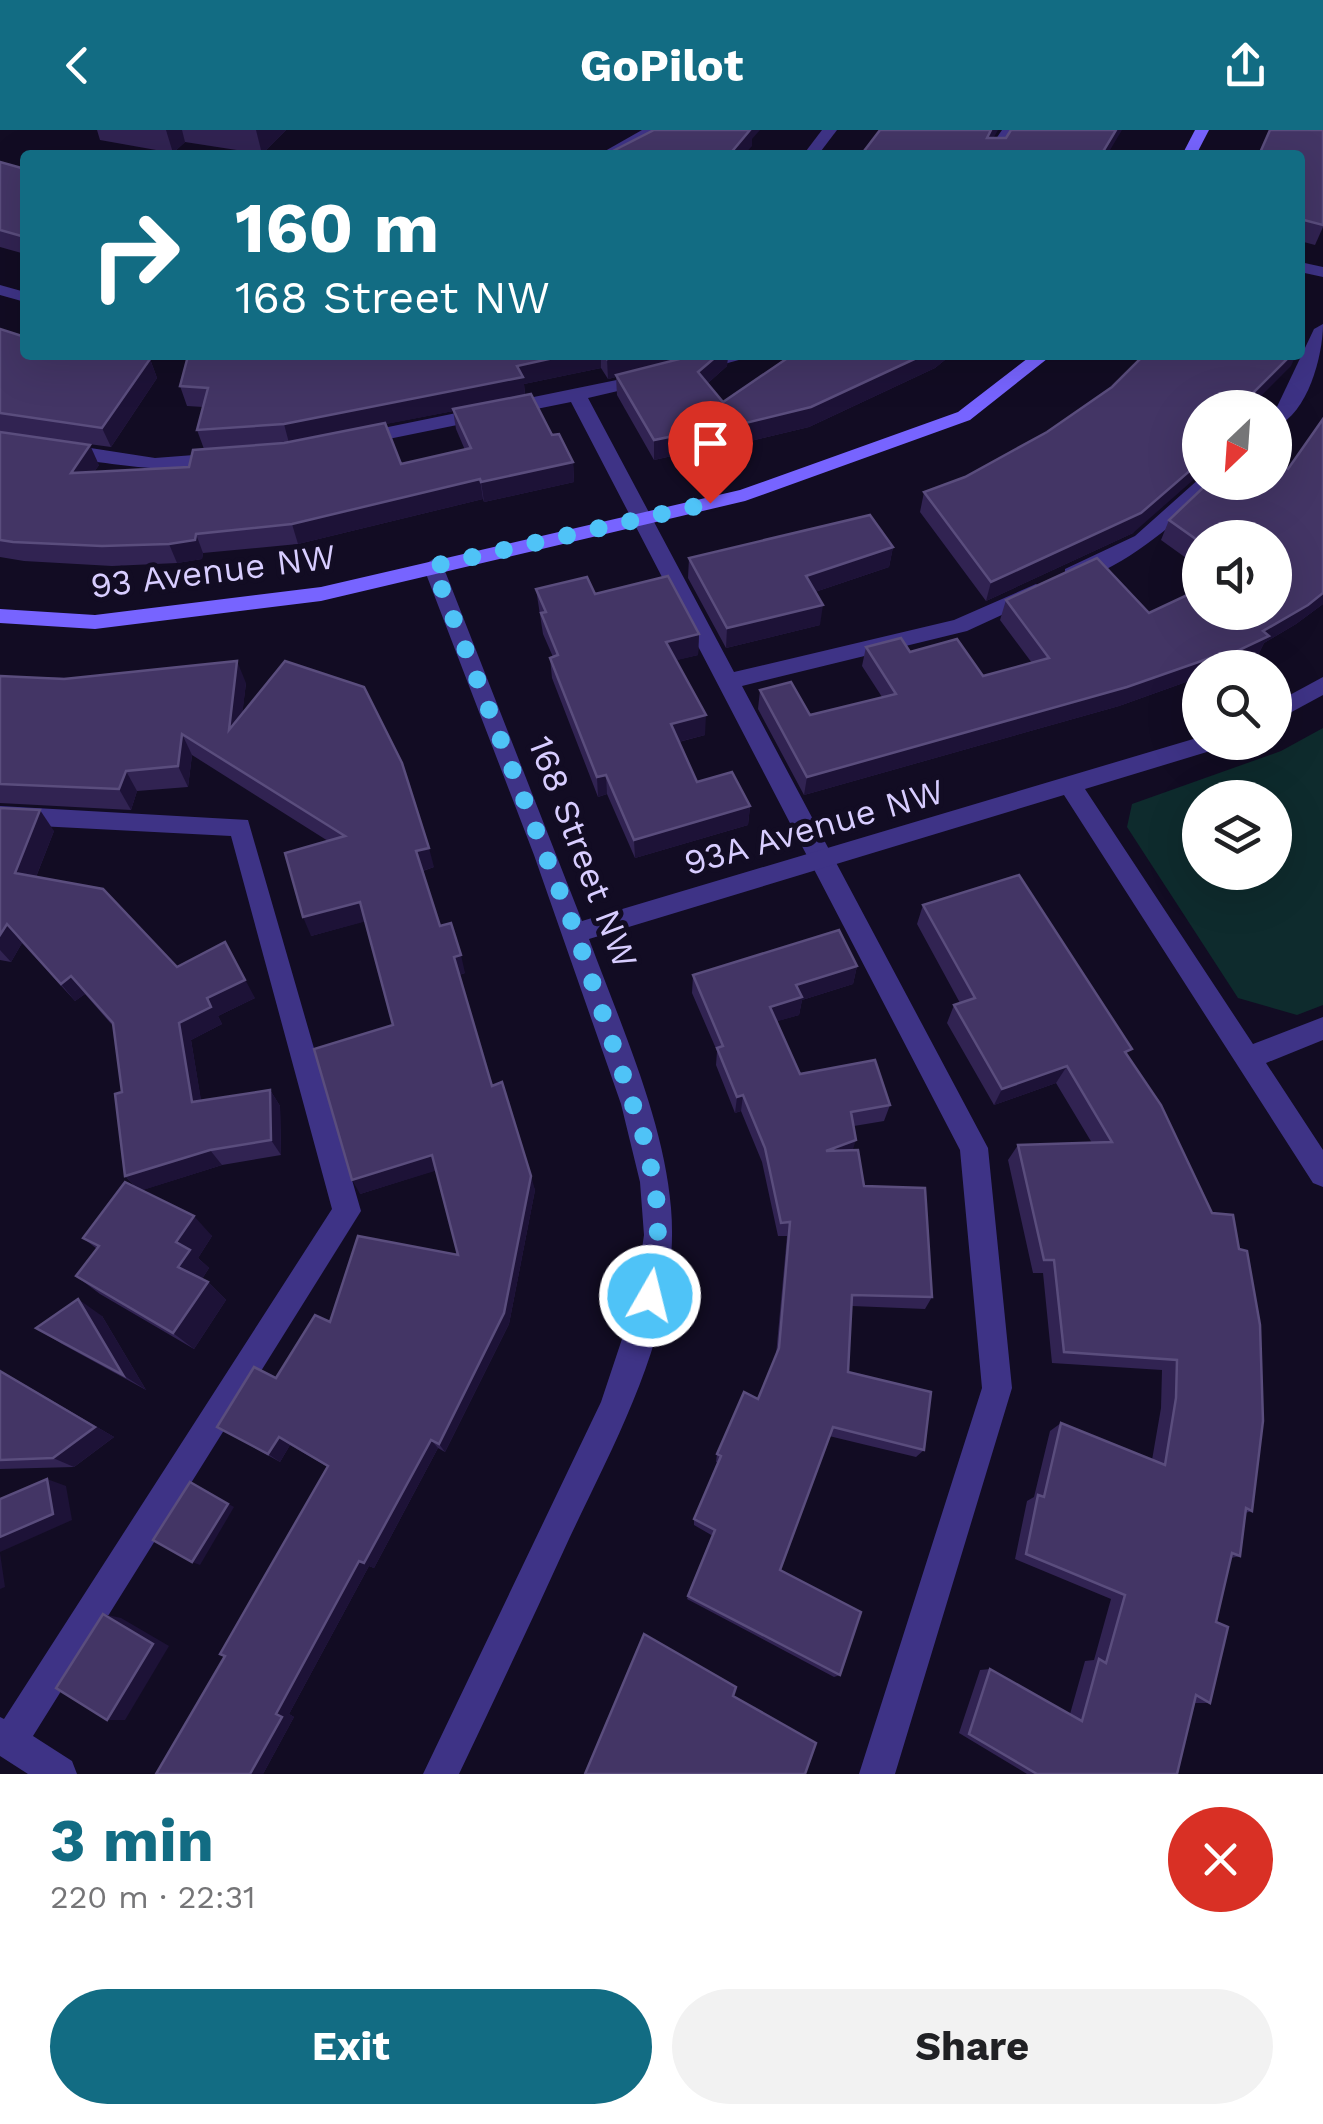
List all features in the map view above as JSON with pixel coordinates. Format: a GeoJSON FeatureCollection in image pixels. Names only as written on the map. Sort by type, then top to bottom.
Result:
{"type":"FeatureCollection","features":[{"type":"Feature","properties":{"kind":"street"},"geometry":{"type":"LineString","coordinates":[[617,150],[641,140],[650,130]]}},
{"type":"Feature","properties":{"kind":"street"},"geometry":{"type":"LineString","coordinates":[[814,150],[830,130]]}},
{"type":"Feature","properties":{"kind":"street"},"geometry":{"type":"LineString","coordinates":[[1292,400],[1323,329]]}},
{"type":"Feature","properties":{"kind":"street"},"geometry":{"type":"LineString","coordinates":[[329,445],[726,360]]}},
{"type":"Feature","properties":{"kind":"street"},"geometry":{"type":"LineString","coordinates":[[433,566],[745,495],[964,416],[1036,360]]}},
{"type":"Feature","properties":{"kind":"street"},"geometry":{"type":"LineString","coordinates":[[578,394],[640,519],[974,1148],[997,1388],[876,1774]]}},
{"type":"Feature","properties":{"kind":"street"},"geometry":{"type":"LineString","coordinates":[[0,440],[155,464],[252,456]]}},
{"type":"Feature","properties":{"kind":"street"},"geometry":{"type":"LineString","coordinates":[[726,682],[960,626],[1142,541],[1187,500]]}},
{"type":"Feature","properties":{"kind":"street","name":"93 Avenue NW"},"geometry":{"type":"LineString","coordinates":[[0,616],[95,622],[321,594],[433,566]]}},
{"type":"Feature","properties":{"kind":"street","name":"168 Street NW"},"geometry":{"type":"LineString","coordinates":[[433,566],[576,933],[646,1144],[656,1192],[658,1236],[650,1296],[634,1360],[441,1774]]}},
{"type":"Feature","properties":{"kind":"street"},"geometry":{"type":"LineString","coordinates":[[1292,703],[1323,685]]}},
{"type":"Feature","properties":{"kind":"street","name":"93A Avenue NW"},"geometry":{"type":"LineString","coordinates":[[576,933],[1182,752]]}},
{"type":"Feature","properties":{"kind":"street"},"geometry":{"type":"LineString","coordinates":[[1072,787],[1323,1174]]}},
{"type":"Feature","properties":{"kind":"street"},"geometry":{"type":"LineString","coordinates":[[0,815],[240,827],[347,1210],[5,1738],[58,1774]]}},
{"type":"Feature","properties":{"kind":"street"},"geometry":{"type":"LineString","coordinates":[[1250,1058],[1323,1028]]}},
{"type":"Feature","properties":{"kind":"green space"},"geometry":{"type":"Polygon","coordinates":[[[1323,728],[1323,1005],[1297,1015],[1238,998],[1127,827],[1132,804],[1182,786],[1182,890],[1292,890],[1292,780],[1199,780],[1256,760],[1292,760],[1292,745],[1323,728]]]}},
{"type":"Feature","properties":{"kind":"building"},"geometry":{"type":"Polygon","coordinates":[[[654,130],[750,130],[733,150],[615,150],[654,130]]]}},
{"type":"Feature","properties":{"kind":"building"},"geometry":{"type":"Polygon","coordinates":[[[880,130],[991,130],[987,138],[1006,138],[1011,130],[1116,130],[1104,150],[865,150],[880,130]]]}},
{"type":"Feature","properties":{"kind":"building"},"geometry":{"type":"Polygon","coordinates":[[[1270,130],[1323,130],[1323,225],[1305,220],[1305,150],[1261,150],[1270,130]]]}},
{"type":"Feature","properties":{"kind":"building"},"geometry":{"type":"Polygon","coordinates":[[[0,162],[20,168],[20,236],[0,230],[0,162]]]}},
{"type":"Feature","properties":{"kind":"building"},"geometry":{"type":"Polygon","coordinates":[[[0,329],[20,335],[20,360],[149,360],[102,428],[0,413],[0,329]]]}},
{"type":"Feature","properties":{"kind":"building"},"geometry":{"type":"Polygon","coordinates":[[[187,360],[544,360],[517,366],[523,377],[284,424],[197,430],[208,388],[180,386],[187,360]]]}},
{"type":"Feature","properties":{"kind":"building"},"geometry":{"type":"Polygon","coordinates":[[[675,360],[712,360],[698,372],[723,402],[785,360],[912,360],[811,407],[672,441],[674,436],[654,440],[616,375],[675,360]]]}},
{"type":"Feature","properties":{"kind":"building"},"geometry":{"type":"Polygon","coordinates":[[[1139,360],[1286,360],[1256,390],[1182,390],[1182,478],[1141,513],[991,582],[924,492],[965,477],[1047,432],[1112,387],[1139,360]]]}},
{"type":"Feature","properties":{"kind":"building"},"geometry":{"type":"Polygon","coordinates":[[[531,394],[552,435],[559,434],[573,462],[481,482],[480,479],[292,524],[196,534],[195,540],[169,544],[102,546],[0,540],[0,432],[90,445],[71,473],[189,467],[193,450],[284,443],[385,423],[401,464],[471,448],[453,409],[531,394]]]}},
{"type":"Feature","properties":{"kind":"building"},"geometry":{"type":"Polygon","coordinates":[[[1323,419],[1323,593],[1292,614],[1292,520],[1182,520],[1182,529],[1169,520],[1190,500],[1292,500],[1292,463],[1323,419]]]}},
{"type":"Feature","properties":{"kind":"building"},"geometry":{"type":"Polygon","coordinates":[[[870,515],[893,547],[806,576],[823,605],[727,628],[689,558],[870,515]]]}},
{"type":"Feature","properties":{"kind":"building"},"geometry":{"type":"Polygon","coordinates":[[[1097,558],[1149,613],[1182,597],[1182,630],[1265,630],[1269,636],[1239,650],[1182,650],[1182,668],[1127,687],[807,777],[760,690],[791,682],[810,715],[896,694],[866,647],[901,638],[910,652],[957,639],[983,676],[1049,658],[1006,600],[1097,558]]]}},
{"type":"Feature","properties":{"kind":"building"},"geometry":{"type":"Polygon","coordinates":[[[668,576],[699,634],[666,642],[706,715],[671,724],[697,782],[732,772],[750,806],[634,840],[606,775],[597,777],[550,658],[558,655],[536,589],[587,577],[595,594],[668,576]]]}},
{"type":"Feature","properties":{"kind":"building"},"geometry":{"type":"Polygon","coordinates":[[[237,661],[229,730],[285,661],[364,687],[402,763],[429,848],[416,851],[440,926],[451,923],[461,955],[454,957],[492,1086],[502,1082],[531,1176],[504,1313],[439,1444],[431,1440],[364,1563],[359,1561],[276,1714],[282,1717],[250,1774],[156,1774],[328,1466],[279,1437],[268,1454],[217,1427],[254,1367],[276,1378],[315,1315],[330,1322],[358,1236],[458,1255],[432,1155],[352,1180],[314,1049],[393,1025],[360,902],[303,917],[285,853],[345,836],[182,734],[178,766],[126,771],[119,789],[0,784],[0,676],[64,679],[237,661]]]}},
{"type":"Feature","properties":{"kind":"building"},"geometry":{"type":"Polygon","coordinates":[[[0,808],[40,810],[15,873],[103,889],[177,967],[225,942],[245,980],[207,998],[211,1007],[179,1023],[192,1102],[270,1090],[271,1140],[210,1150],[125,1176],[115,1094],[122,1092],[113,1023],[71,976],[61,984],[7,924],[0,935],[0,808]]]}},
{"type":"Feature","properties":{"kind":"building"},"geometry":{"type":"Polygon","coordinates":[[[1019,875],[1132,1049],[1125,1052],[1161,1105],[1212,1213],[1233,1215],[1239,1249],[1247,1251],[1260,1325],[1263,1421],[1252,1511],[1246,1508],[1240,1556],[1232,1553],[1216,1622],[1228,1627],[1210,1703],[1196,1695],[1177,1774],[1037,1774],[969,1734],[990,1669],[1082,1721],[1099,1659],[1106,1663],[1125,1595],[1026,1554],[1038,1495],[1044,1497],[1061,1423],[1165,1465],[1176,1398],[1177,1360],[1064,1352],[1054,1260],[1044,1260],[1018,1145],[1112,1142],[1067,1066],[1002,1089],[954,1005],[975,998],[923,905],[1019,875]]]}},
{"type":"Feature","properties":{"kind":"building"},"geometry":{"type":"Polygon","coordinates":[[[839,930],[857,966],[796,985],[802,997],[770,1007],[800,1074],[875,1060],[890,1105],[851,1112],[856,1140],[826,1151],[858,1150],[864,1186],[925,1188],[932,1297],[852,1295],[848,1372],[931,1392],[924,1450],[833,1427],[780,1570],[861,1612],[840,1675],[688,1596],[715,1530],[694,1519],[721,1456],[717,1454],[744,1392],[758,1399],[779,1348],[790,1222],[781,1223],[765,1148],[743,1095],[737,1097],[717,1048],[723,1046],[693,975],[839,930]]]}},
{"type":"Feature","properties":{"kind":"building"},"geometry":{"type":"Polygon","coordinates":[[[125,1182],[194,1216],[176,1242],[190,1250],[178,1267],[208,1282],[173,1333],[76,1276],[99,1246],[83,1238],[125,1182]]]}},
{"type":"Feature","properties":{"kind":"building"},"geometry":{"type":"Polygon","coordinates":[[[78,1299],[123,1375],[36,1328],[78,1299]]]}},
{"type":"Feature","properties":{"kind":"building"},"geometry":{"type":"Polygon","coordinates":[[[0,1371],[95,1427],[53,1458],[0,1460],[0,1371]]]}},
{"type":"Feature","properties":{"kind":"building"},"geometry":{"type":"Polygon","coordinates":[[[47,1479],[53,1514],[0,1537],[0,1499],[47,1479]]]}},
{"type":"Feature","properties":{"kind":"building"},"geometry":{"type":"Polygon","coordinates":[[[190,1482],[228,1504],[192,1562],[153,1540],[190,1482]]]}},
{"type":"Feature","properties":{"kind":"building"},"geometry":{"type":"Polygon","coordinates":[[[103,1614],[153,1644],[107,1720],[56,1688],[103,1614]]]}},
{"type":"Feature","properties":{"kind":"building"},"geometry":{"type":"Polygon","coordinates":[[[644,1634],[736,1687],[733,1696],[816,1743],[805,1774],[585,1774],[644,1634]]]}},
{"type":"Feature","properties":{"kind":"route"},"geometry":{"type":"LineString","coordinates":[[650,1296],[658,1236],[656,1192],[646,1144],[576,933],[433,566],[710,503]]}}]}
